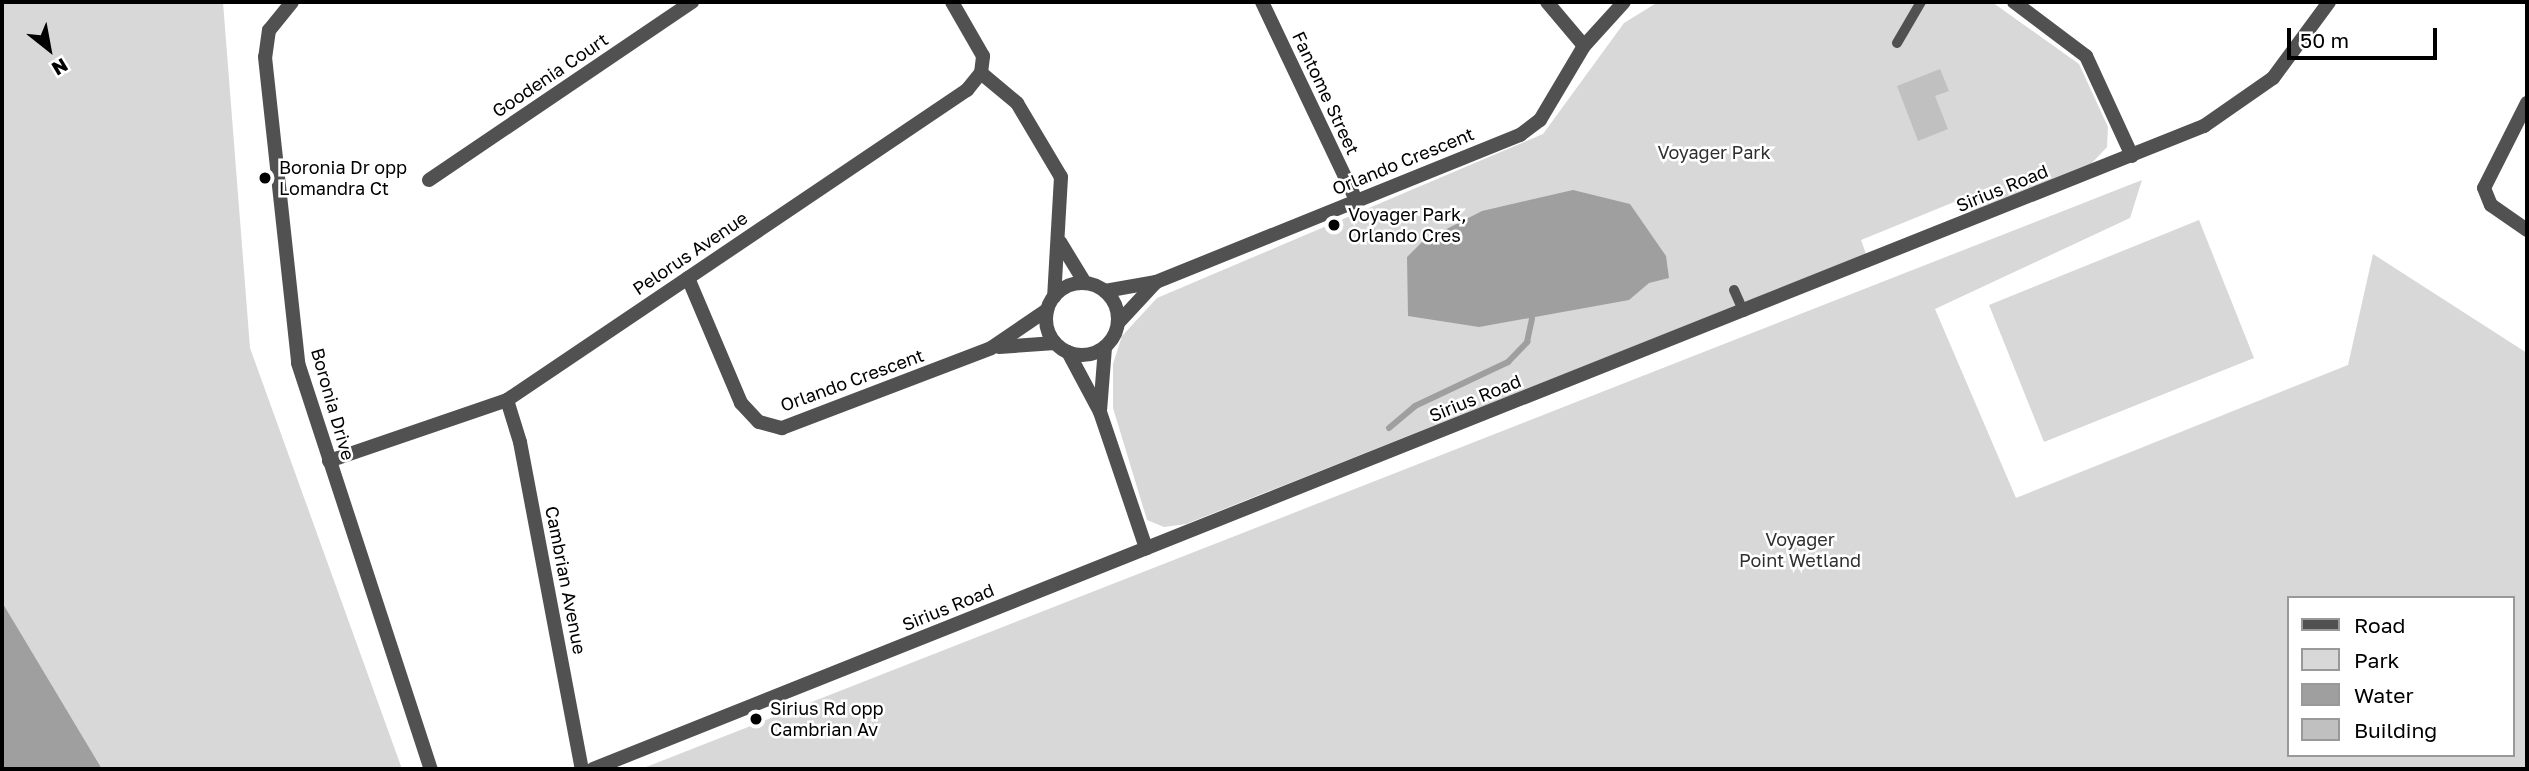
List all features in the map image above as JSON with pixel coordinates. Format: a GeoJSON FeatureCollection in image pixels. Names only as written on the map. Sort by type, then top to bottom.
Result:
{"type":"FeatureCollection","features":[{"type":"Feature","properties":{"kind":"street","name":"Goodenia Court"},"geometry":{"type":"LineString","coordinates":[[429,180],[692,2]]}},
{"type":"Feature","properties":{"kind":"street"},"geometry":{"type":"LineString","coordinates":[[952,2],[980,44],[981,73],[1010,95],[1056,165],[1060,242],[1050,304],[1055,343],[1069,352],[1090,355],[1105,348]]}},
{"type":"Feature","properties":{"kind":"street","name":"Fantome Street"},"geometry":{"type":"LineString","coordinates":[[1262,2],[1356,200]]}},
{"type":"Feature","properties":{"kind":"street"},"geometry":{"type":"LineString","coordinates":[[1547,2],[1584,46]]}},
{"type":"Feature","properties":{"kind":"street","name":"Orlando Crescent"},"geometry":{"type":"LineString","coordinates":[[1105,291],[1156,282],[1531,128],[1584,46],[1619,7],[1638,2]]}},
{"type":"Feature","properties":{"kind":"street"},"geometry":{"type":"LineString","coordinates":[[2014,2],[2086,56],[2132,156]]}},
{"type":"Feature","properties":{"kind":"street","name":"Sirius Road"},"geometry":{"type":"LineString","coordinates":[[593,769],[1744,312],[2132,156],[2224,116],[2258,93],[2302,47],[2329,2]]}},
{"type":"Feature","properties":{"kind":"street","name":"Boronia Drive"},"geometry":{"type":"LineString","coordinates":[[287,3],[269,30],[265,57],[298,363],[431,769]]}},
{"type":"Feature","properties":{"kind":"street","name":"Pelorus Avenue"},"geometry":{"type":"LineString","coordinates":[[329,461],[507,400],[956,98],[981,73]]}},
{"type":"Feature","properties":{"kind":"street"},"geometry":{"type":"LineString","coordinates":[[2527,103],[2484,188],[2491,205],[2527,229]]}},
{"type":"Feature","properties":{"kind":"street"},"geometry":{"type":"LineString","coordinates":[[1060,242],[1085,283],[1105,291],[1118,323],[1105,348],[1100,412]]}},
{"type":"Feature","properties":{"kind":"street","name":"Orlando Crescent"},"geometry":{"type":"LineString","coordinates":[[688,278],[741,403],[771,427],[795,426],[991,348],[1050,304]]}},
{"type":"Feature","properties":{"kind":"street","name":"Orlando Crescent"},"geometry":{"type":"LineString","coordinates":[[1118,323],[1156,282]]}},
{"type":"Feature","properties":{"kind":"street"},"geometry":{"type":"LineString","coordinates":[[1050,304],[1085,283]]}},
{"type":"Feature","properties":{"kind":"street","name":"Orlando Crescent"},"geometry":{"type":"LineString","coordinates":[[991,348],[1055,343]]}},
{"type":"Feature","properties":{"kind":"street"},"geometry":{"type":"LineString","coordinates":[[1069,352],[1100,412],[1146,548]]}},
{"type":"Feature","properties":{"kind":"street","name":"Cambrian Avenue"},"geometry":{"type":"LineString","coordinates":[[507,400],[522,449],[582,769]]}},
{"type":"Feature","properties":{"kind":"lane"},"geometry":{"type":"LineString","coordinates":[[1897,43],[1921,2]]}},
{"type":"Feature","properties":{"kind":"lane"},"geometry":{"type":"LineString","coordinates":[[1734,290],[1744,312]]}},
{"type":"Feature","properties":{"kind":"green space"},"geometry":{"type":"Polygon","coordinates":[[[2,2],[223,2],[250,348],[402,769],[102,769],[2,602],[2,2]]]}},
{"type":"Feature","properties":{"kind":"green space","name":"Voyager Park"},"geometry":{"type":"Polygon","coordinates":[[[1658,2],[1992,2],[2079,64],[2108,127],[2107,147],[2090,165],[1971,213],[1964,198],[1861,240],[1866,254],[1186,524],[1164,527],[1147,520],[1113,408],[1113,364],[1122,336],[1157,298],[1543,134],[1624,23],[1658,2]]]}},
{"type":"Feature","properties":{"kind":"green space","name":"Voyager Point Wetland"},"geometry":{"type":"Polygon","coordinates":[[[2142,180],[2130,218],[1935,309],[2016,498],[2348,365],[2373,254],[2527,353],[2527,769],[641,769],[2142,180]]]}},
{"type":"Feature","properties":{"kind":"green space"},"geometry":{"type":"Polygon","coordinates":[[[2199,220],[2254,358],[2044,442],[1989,305],[2199,220]]]}},
{"type":"Feature","properties":{"kind":"water"},"geometry":{"type":"Polygon","coordinates":[[[1573,190],[1630,204],[1666,256],[1669,278],[1649,283],[1629,300],[1479,327],[1408,316],[1407,257],[1423,241],[1482,211],[1573,190]]]}},
{"type":"Feature","properties":{"kind":"water"},"geometry":{"type":"Polygon","coordinates":[[[2,602],[102,769],[2,769],[2,602]]]}},
{"type":"Feature","properties":{"kind":"building"},"geometry":{"type":"Polygon","coordinates":[[[1940,69],[1949,91],[1935,96],[1948,129],[1918,141],[1897,86],[1940,69]]]}},
{"type":"Feature","properties":{"kind":"waterway"},"geometry":{"type":"LineString","coordinates":[[1389,428],[1415,406],[1508,362],[1527,342],[1532,319]]}},
{"type":"Feature","properties":{"kind":"place","name":"Boronia Dr opp Lomandra Ct"},"geometry":{"type":"Point","coordinates":[265,178]}},
{"type":"Feature","properties":{"kind":"place","name":"Voyager Park, Orlando Cres"},"geometry":{"type":"Point","coordinates":[1334,225]}},
{"type":"Feature","properties":{"kind":"place","name":"Sirius Rd opp Cambrian Av"},"geometry":{"type":"Point","coordinates":[756,719]}}]}
